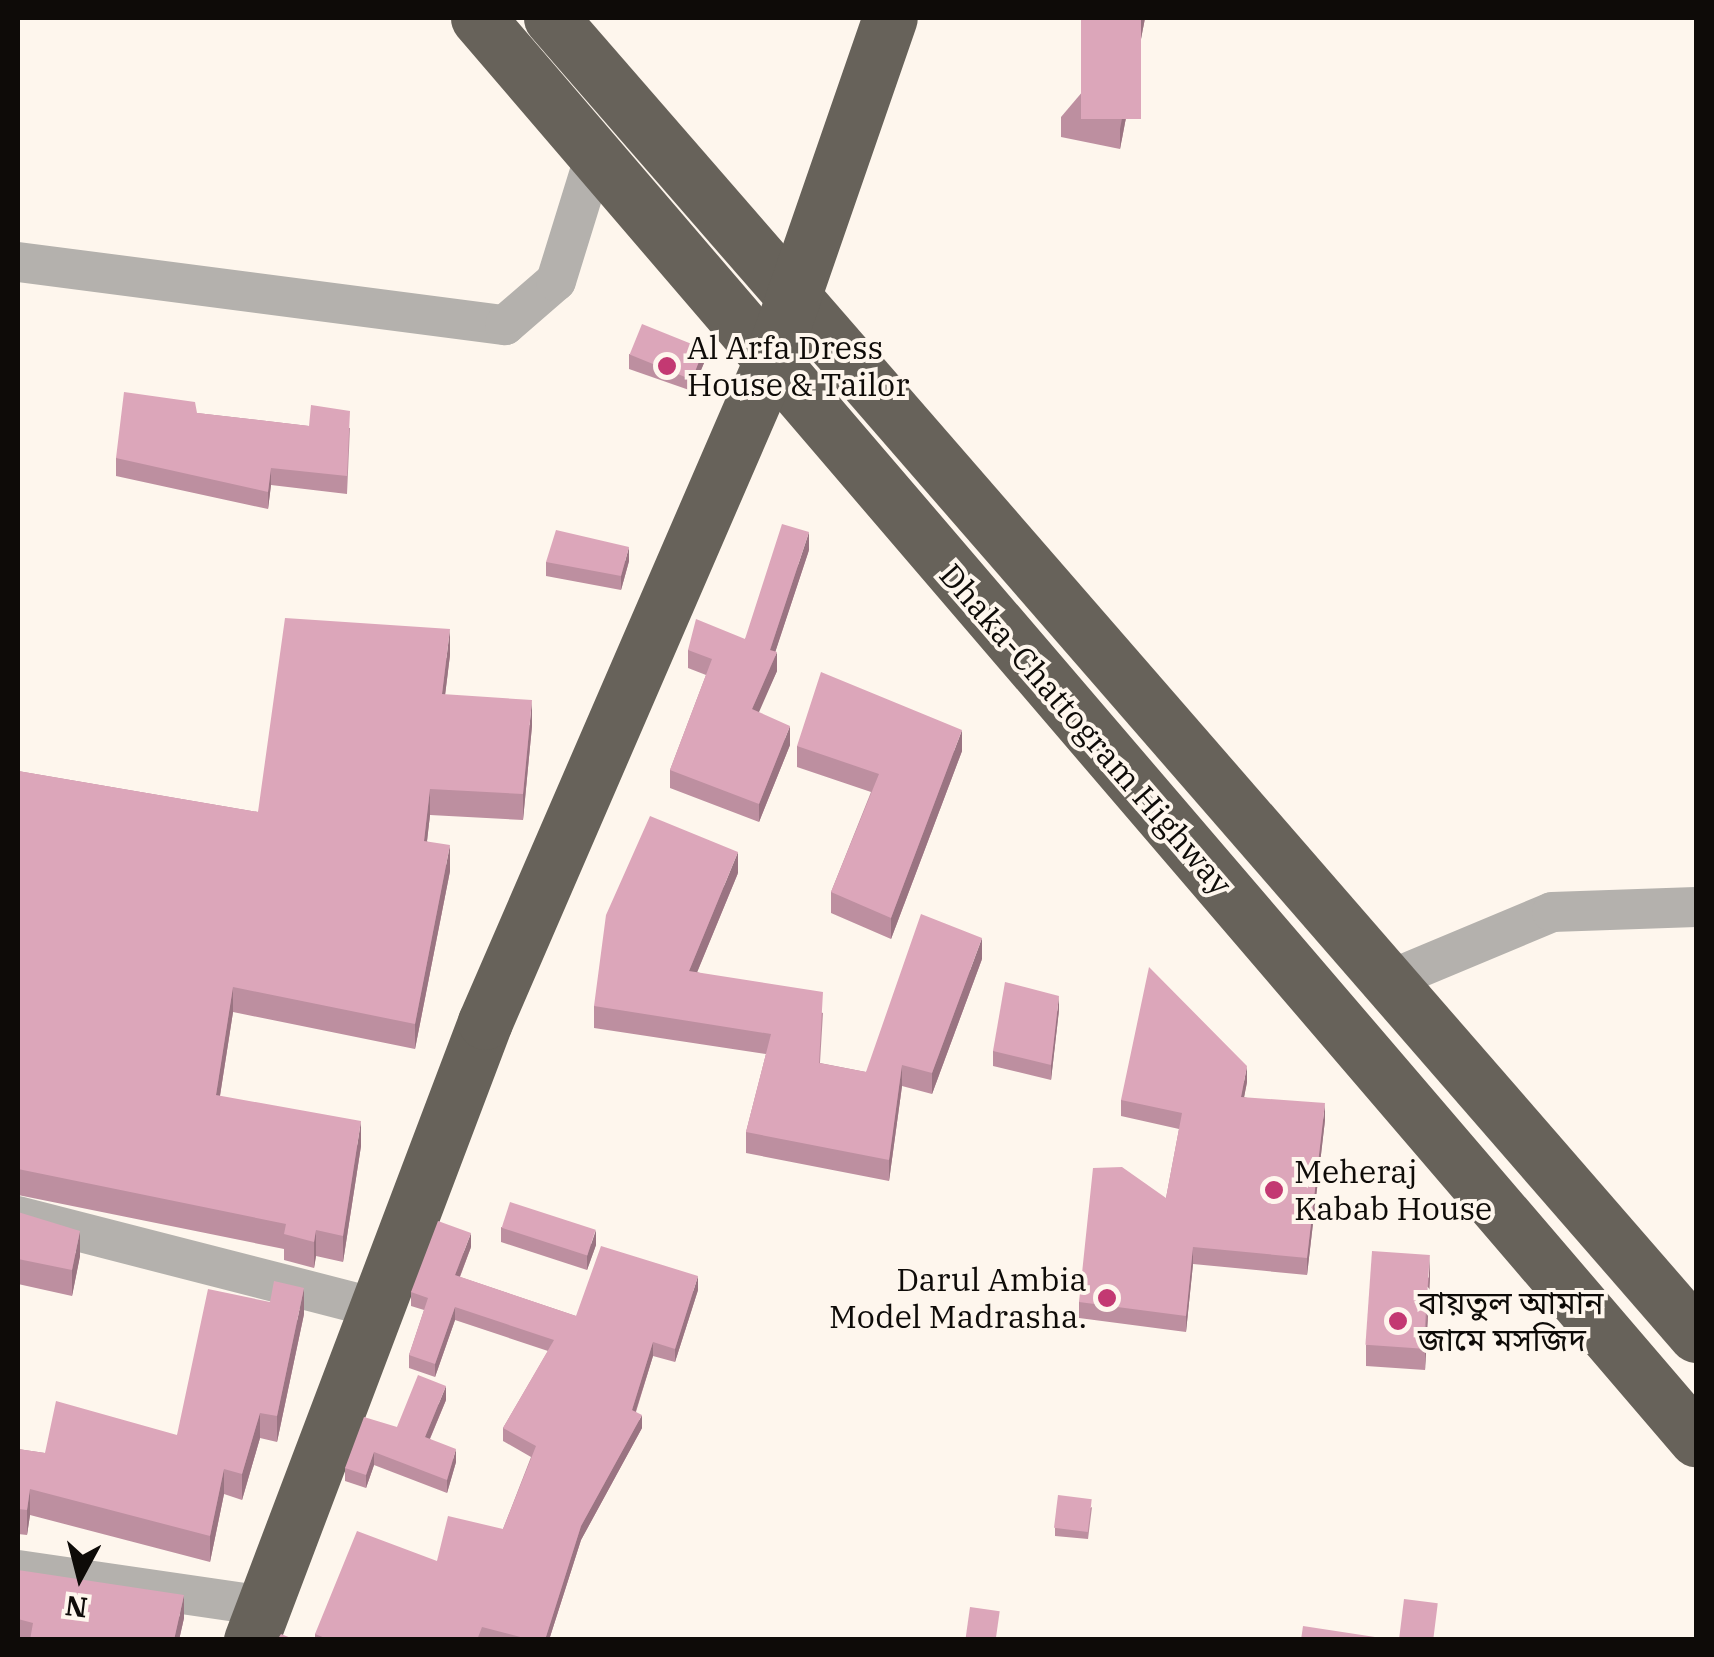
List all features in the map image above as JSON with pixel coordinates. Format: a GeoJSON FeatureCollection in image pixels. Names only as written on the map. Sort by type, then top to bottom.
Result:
{"type":"FeatureCollection","features":[{"type":"Feature","properties":{"kind":"highway","name":"Dhaka-Chattogram Highway"},"geometry":{"type":"LineString","coordinates":[[478,18],[1696,1439]]}},
{"type":"Feature","properties":{"kind":"highway","name":"Dhaka-Chattogram Highway"},"geometry":{"type":"LineString","coordinates":[[551,18],[792,304],[1392,979],[1696,1335]]}},
{"type":"Feature","properties":{"kind":"highway"},"geometry":{"type":"LineString","coordinates":[[258,1623],[485,1022],[771,361],[890,18]]}},
{"type":"Feature","properties":{"kind":"street"},"geometry":{"type":"LineString","coordinates":[[18,262],[505,325],[556,281],[595,155]]}},
{"type":"Feature","properties":{"kind":"street"},"geometry":{"type":"LineString","coordinates":[[1392,979],[1552,912],[1696,907]]}},
{"type":"Feature","properties":{"kind":"street"},"geometry":{"type":"LineString","coordinates":[[18,1216],[376,1308]]}},
{"type":"Feature","properties":{"kind":"street"},"geometry":{"type":"LineString","coordinates":[[18,1570],[258,1623]]}},
{"type":"Feature","properties":{"kind":"building"},"geometry":{"type":"Polygon","coordinates":[[[1081,18],[1141,18],[1141,119],[1081,119],[1081,18]]]}},
{"type":"Feature","properties":{"kind":"building"},"geometry":{"type":"Polygon","coordinates":[[[642,324],[704,349],[692,380],[630,355],[642,324]]]}},
{"type":"Feature","properties":{"kind":"building"},"geometry":{"type":"Polygon","coordinates":[[[124,392],[195,402],[197,413],[309,426],[311,405],[350,411],[347,476],[271,468],[268,492],[116,458],[124,392]]]}},
{"type":"Feature","properties":{"kind":"building"},"geometry":{"type":"Polygon","coordinates":[[[782,524],[809,532],[770,650],[777,652],[752,709],[790,726],[759,804],[670,770],[712,659],[688,650],[696,619],[745,639],[782,524]]]}},
{"type":"Feature","properties":{"kind":"building"},"geometry":{"type":"Polygon","coordinates":[[[556,530],[629,547],[621,576],[546,562],[556,530]]]}},
{"type":"Feature","properties":{"kind":"building"},"geometry":{"type":"Polygon","coordinates":[[[285,618],[450,629],[442,694],[532,700],[523,794],[430,789],[424,841],[450,845],[415,1024],[233,987],[216,1095],[361,1121],[343,1236],[316,1230],[314,1242],[284,1234],[286,1224],[18,1169],[18,771],[258,812],[285,618]]]}},
{"type":"Feature","properties":{"kind":"building"},"geometry":{"type":"Polygon","coordinates":[[[821,672],[962,730],[891,918],[831,892],[879,774],[797,746],[821,672]]]}},
{"type":"Feature","properties":{"kind":"building"},"geometry":{"type":"Polygon","coordinates":[[[650,816],[738,852],[689,971],[823,992],[819,1063],[866,1072],[921,914],[982,938],[932,1073],[902,1065],[889,1160],[746,1132],[771,1034],[594,1006],[606,915],[650,816]]]}},
{"type":"Feature","properties":{"kind":"building"},"geometry":{"type":"Polygon","coordinates":[[[1149,967],[1247,1066],[1241,1097],[1325,1103],[1307,1258],[1193,1247],[1186,1316],[1079,1302],[1093,1168],[1122,1167],[1166,1198],[1182,1113],[1121,1100],[1149,967]]]}},
{"type":"Feature","properties":{"kind":"building"},"geometry":{"type":"Polygon","coordinates":[[[1005,982],[1059,996],[1051,1065],[993,1051],[1005,982]]]}},
{"type":"Feature","properties":{"kind":"building"},"geometry":{"type":"Polygon","coordinates":[[[510,1202],[596,1230],[587,1255],[502,1228],[510,1202]]]}},
{"type":"Feature","properties":{"kind":"building"},"geometry":{"type":"Polygon","coordinates":[[[18,1212],[80,1231],[72,1270],[18,1259],[18,1212]]]}},
{"type":"Feature","properties":{"kind":"building"},"geometry":{"type":"Polygon","coordinates":[[[438,1221],[471,1233],[455,1275],[576,1316],[601,1246],[698,1276],[675,1349],[653,1342],[632,1410],[642,1415],[581,1526],[545,1640],[482,1627],[477,1640],[330,1640],[315,1634],[357,1531],[437,1561],[448,1516],[503,1529],[536,1446],[503,1428],[554,1340],[455,1307],[435,1364],[409,1355],[428,1298],[411,1292],[438,1221]]]}},
{"type":"Feature","properties":{"kind":"building","name":"বায়তুল আমান জামে মসজিদ"},"geometry":{"type":"Polygon","coordinates":[[[1372,1251],[1430,1255],[1423,1349],[1365,1345],[1372,1251]]]}},
{"type":"Feature","properties":{"kind":"building"},"geometry":{"type":"Polygon","coordinates":[[[274,1281],[304,1288],[277,1416],[260,1413],[242,1474],[224,1469],[210,1536],[30,1489],[27,1510],[18,1509],[18,1449],[45,1453],[56,1401],[177,1435],[208,1289],[270,1302],[274,1281]]]}},
{"type":"Feature","properties":{"kind":"building"},"geometry":{"type":"Polygon","coordinates":[[[418,1375],[446,1386],[425,1437],[456,1449],[447,1480],[374,1452],[366,1475],[345,1468],[364,1417],[397,1427],[418,1375]]]}},
{"type":"Feature","properties":{"kind":"building"},"geometry":{"type":"Polygon","coordinates":[[[1058,1495],[1092,1499],[1088,1532],[1054,1528],[1058,1495]]]}},
{"type":"Feature","properties":{"kind":"building"},"geometry":{"type":"Polygon","coordinates":[[[18,1570],[184,1595],[174,1640],[30,1640],[33,1623],[18,1619],[18,1570]]]}},
{"type":"Feature","properties":{"kind":"building"},"geometry":{"type":"Polygon","coordinates":[[[1404,1599],[1438,1603],[1433,1640],[1399,1640],[1404,1599]]]}},
{"type":"Feature","properties":{"kind":"building"},"geometry":{"type":"Polygon","coordinates":[[[970,1607],[1000,1611],[996,1640],[965,1640],[970,1607]]]}},
{"type":"Feature","properties":{"kind":"building"},"geometry":{"type":"Polygon","coordinates":[[[1303,1626],[1375,1637],[1301,1640],[1303,1626]]]}},
{"type":"Feature","properties":{"kind":"place","name":"Al Arfa Dress House & Tailor"},"geometry":{"type":"Point","coordinates":[667,366]}},
{"type":"Feature","properties":{"kind":"place","name":"Meheraj Kabab House"},"geometry":{"type":"Point","coordinates":[1274,1190]}},
{"type":"Feature","properties":{"kind":"place","name":"Darul Ambia Model Madrasha."},"geometry":{"type":"Point","coordinates":[1107,1298]}},
{"type":"Feature","properties":{"kind":"place","name":"বায়তুল আমান জামে মসজিদ"},"geometry":{"type":"Point","coordinates":[1398,1321]}}]}
